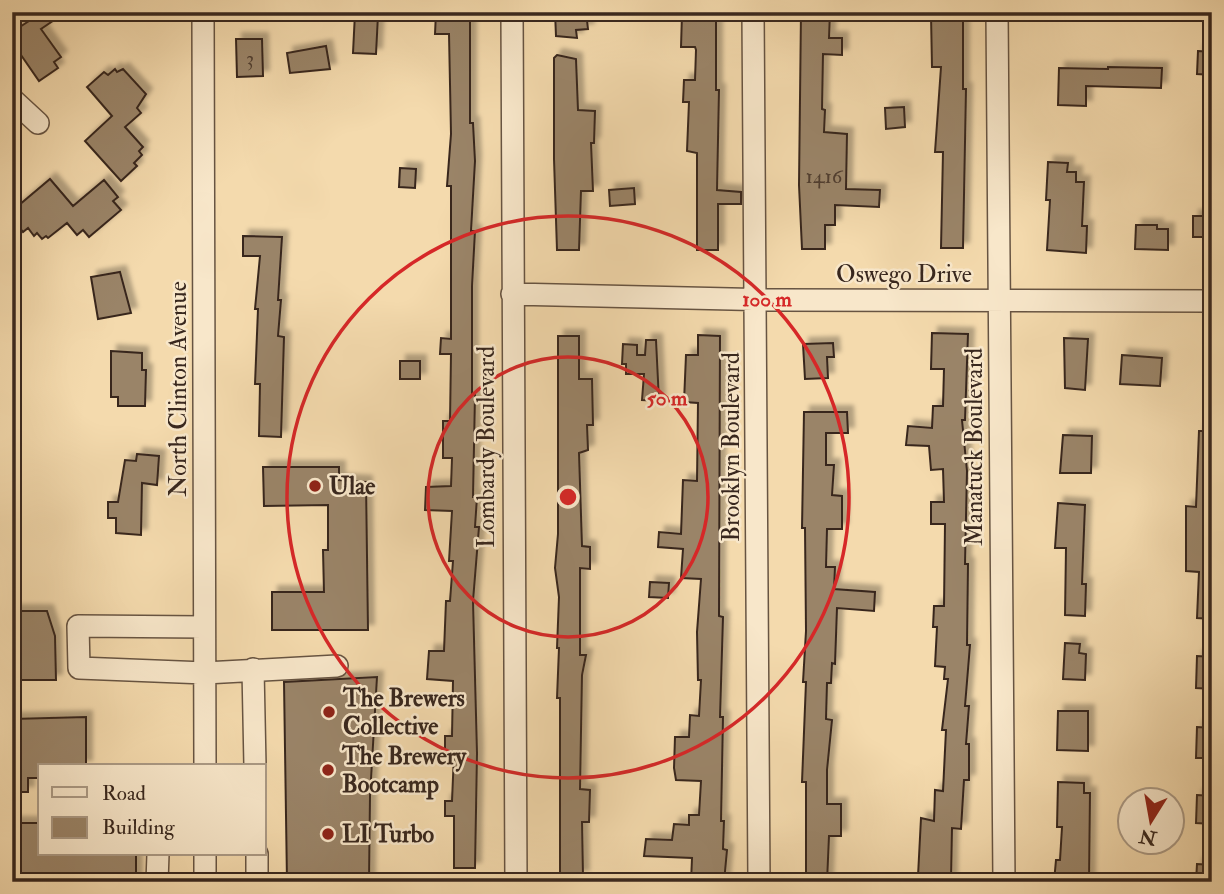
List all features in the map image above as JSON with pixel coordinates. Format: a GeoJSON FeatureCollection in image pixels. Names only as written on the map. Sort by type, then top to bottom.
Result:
{"type":"FeatureCollection","features":[{"type":"Feature","properties":{"kind":"street","name":"North Clinton Avenue"},"geometry":{"type":"LineString","coordinates":[[203,12],[205,764]]}},
{"type":"Feature","properties":{"kind":"street","name":"Lombardy Boulevard"},"geometry":{"type":"LineString","coordinates":[[512,12],[516,882]]}},
{"type":"Feature","properties":{"kind":"street","name":"Brooklyn Boulevard"},"geometry":{"type":"LineString","coordinates":[[753,12],[759,882]]}},
{"type":"Feature","properties":{"kind":"street","name":"Manatuck Boulevard"},"geometry":{"type":"LineString","coordinates":[[997,12],[1004,882]]}},
{"type":"Feature","properties":{"kind":"street"},"geometry":{"type":"LineString","coordinates":[[12,99],[38,123]]}},
{"type":"Feature","properties":{"kind":"street","name":"Oswego Drive"},"geometry":{"type":"LineString","coordinates":[[512,295],[1212,301]]}},
{"type":"Feature","properties":{"kind":"street"},"geometry":{"type":"LineString","coordinates":[[204,627],[78,626],[79,668],[205,673],[337,666]]}},
{"type":"Feature","properties":{"kind":"street"},"geometry":{"type":"LineString","coordinates":[[253,669],[255,764]]}},
{"type":"Feature","properties":{"kind":"street"},"geometry":{"type":"LineString","coordinates":[[157,882],[158,856]]}},
{"type":"Feature","properties":{"kind":"street"},"geometry":{"type":"LineString","coordinates":[[205,856],[205,882]]}},
{"type":"Feature","properties":{"kind":"street"},"geometry":{"type":"LineString","coordinates":[[257,856],[257,882]]}},
{"type":"Feature","properties":{"kind":"building"},"geometry":{"type":"Polygon","coordinates":[[[23,12],[66,12],[41,29],[61,57],[54,62],[58,68],[39,81],[12,42],[12,32],[29,21],[23,12]]]}},
{"type":"Feature","properties":{"kind":"building"},"geometry":{"type":"Polygon","coordinates":[[[436,12],[470,12],[470,123],[473,123],[475,161],[471,231],[475,231],[472,286],[472,394],[475,395],[473,497],[477,497],[475,527],[479,527],[473,601],[477,753],[475,868],[454,868],[454,816],[445,816],[445,801],[452,801],[454,754],[445,753],[445,736],[452,736],[453,681],[427,679],[429,651],[444,651],[446,601],[450,601],[453,561],[449,561],[452,511],[425,510],[426,487],[451,486],[452,458],[443,458],[443,421],[450,421],[451,354],[440,354],[441,338],[451,339],[451,186],[447,186],[451,134],[449,34],[435,34],[436,12]]]}},
{"type":"Feature","properties":{"kind":"building"},"geometry":{"type":"Polygon","coordinates":[[[555,12],[586,12],[588,29],[576,30],[577,38],[556,36],[555,12]]]}},
{"type":"Feature","properties":{"kind":"building"},"geometry":{"type":"Polygon","coordinates":[[[801,12],[830,12],[829,38],[842,38],[842,55],[823,54],[822,109],[825,110],[824,132],[847,134],[846,189],[880,190],[879,207],[835,205],[835,225],[825,225],[825,249],[802,249],[799,185],[801,12]]]}},
{"type":"Feature","properties":{"kind":"building"},"geometry":{"type":"Polygon","coordinates":[[[355,13],[378,15],[376,54],[353,53],[355,13]]]}},
{"type":"Feature","properties":{"kind":"building"},"geometry":{"type":"Polygon","coordinates":[[[682,14],[716,15],[716,90],[719,90],[717,190],[741,192],[741,204],[718,204],[718,250],[697,250],[697,153],[687,151],[689,102],[683,102],[684,80],[695,80],[696,50],[695,47],[681,47],[682,14]]]}},
{"type":"Feature","properties":{"kind":"building"},"geometry":{"type":"Polygon","coordinates":[[[963,14],[963,89],[966,89],[963,248],[941,248],[943,152],[935,152],[941,67],[932,67],[931,15],[963,14]]]}},
{"type":"Feature","properties":{"kind":"building"},"geometry":{"type":"Polygon","coordinates":[[[236,39],[262,39],[263,76],[237,77],[236,39]]]}},
{"type":"Feature","properties":{"kind":"building"},"geometry":{"type":"Polygon","coordinates":[[[326,46],[330,69],[290,73],[287,53],[326,46]]]}},
{"type":"Feature","properties":{"kind":"building"},"geometry":{"type":"Polygon","coordinates":[[[1198,51],[1212,52],[1212,75],[1197,74],[1198,51]]]}},
{"type":"Feature","properties":{"kind":"building"},"geometry":{"type":"Polygon","coordinates":[[[557,55],[576,59],[578,110],[595,111],[594,143],[591,143],[593,191],[581,191],[579,250],[557,250],[554,58],[557,55]]]}},
{"type":"Feature","properties":{"kind":"building"},"geometry":{"type":"Polygon","coordinates":[[[1059,68],[1162,68],[1161,88],[1086,86],[1086,106],[1058,105],[1059,68]]]}},
{"type":"Feature","properties":{"kind":"building"},"geometry":{"type":"Polygon","coordinates":[[[115,69],[117,72],[123,69],[146,94],[137,108],[141,113],[125,127],[143,147],[139,151],[142,155],[134,163],[137,166],[121,181],[85,141],[112,116],[87,87],[104,72],[108,75],[115,69]]]}},
{"type":"Feature","properties":{"kind":"building"},"geometry":{"type":"Polygon","coordinates":[[[904,107],[905,127],[886,129],[885,108],[904,107]]]}},
{"type":"Feature","properties":{"kind":"building"},"geometry":{"type":"Polygon","coordinates":[[[1048,162],[1068,163],[1067,172],[1076,172],[1076,182],[1084,182],[1082,226],[1087,226],[1086,253],[1047,250],[1050,200],[1046,200],[1048,162]]]}},
{"type":"Feature","properties":{"kind":"building"},"geometry":{"type":"Polygon","coordinates":[[[400,168],[416,169],[415,188],[399,187],[400,168]]]}},
{"type":"Feature","properties":{"kind":"building"},"geometry":{"type":"Polygon","coordinates":[[[50,179],[73,206],[104,180],[118,197],[113,201],[121,210],[89,237],[83,230],[77,235],[67,223],[48,238],[46,236],[42,239],[37,233],[34,236],[28,228],[23,232],[12,219],[12,211],[50,179]]]}},
{"type":"Feature","properties":{"kind":"building"},"geometry":{"type":"Polygon","coordinates":[[[634,188],[635,204],[610,206],[609,190],[634,188]]]}},
{"type":"Feature","properties":{"kind":"building"},"geometry":{"type":"Polygon","coordinates":[[[1193,216],[1212,216],[1212,237],[1193,237],[1193,216]]]}},
{"type":"Feature","properties":{"kind":"building"},"geometry":{"type":"Polygon","coordinates":[[[1136,225],[1157,225],[1157,229],[1168,229],[1168,250],[1135,249],[1136,225]]]}},
{"type":"Feature","properties":{"kind":"building"},"geometry":{"type":"Polygon","coordinates":[[[243,236],[282,237],[278,300],[281,300],[278,336],[284,337],[281,437],[259,436],[260,384],[255,384],[258,309],[255,309],[260,256],[243,256],[243,236]]]}},
{"type":"Feature","properties":{"kind":"building"},"geometry":{"type":"Polygon","coordinates":[[[120,272],[131,313],[98,319],[91,277],[120,272]]]}},
{"type":"Feature","properties":{"kind":"building"},"geometry":{"type":"Polygon","coordinates":[[[932,333],[968,334],[965,420],[962,420],[967,471],[965,564],[968,564],[967,645],[970,645],[965,706],[969,706],[966,744],[969,744],[969,780],[964,780],[961,829],[952,828],[951,880],[918,876],[921,818],[934,821],[935,790],[943,791],[946,730],[942,730],[948,679],[944,679],[945,667],[935,666],[937,627],[933,627],[934,606],[944,606],[945,524],[931,524],[931,502],[944,502],[943,469],[931,470],[929,446],[906,445],[908,426],[932,428],[933,406],[943,406],[944,369],[931,369],[932,333]]]}},
{"type":"Feature","properties":{"kind":"building"},"geometry":{"type":"Polygon","coordinates":[[[698,335],[720,336],[719,616],[723,617],[721,821],[724,821],[723,849],[727,850],[724,882],[691,882],[692,858],[644,856],[646,839],[672,840],[674,824],[689,825],[689,815],[699,815],[701,781],[676,780],[674,768],[675,737],[689,737],[690,715],[699,716],[701,680],[698,680],[697,632],[701,579],[681,578],[683,549],[658,547],[659,532],[681,534],[683,480],[697,481],[698,403],[684,402],[686,355],[698,355],[698,335]]]}},
{"type":"Feature","properties":{"kind":"building"},"geometry":{"type":"Polygon","coordinates":[[[558,336],[579,336],[579,379],[592,379],[593,425],[587,425],[588,450],[579,453],[582,546],[590,547],[590,569],[580,568],[580,655],[586,655],[582,675],[580,789],[590,790],[589,822],[582,822],[583,876],[560,876],[560,698],[557,698],[559,597],[555,568],[558,534],[558,336]]]}},
{"type":"Feature","properties":{"kind":"building"},"geometry":{"type":"Polygon","coordinates":[[[1064,338],[1088,339],[1085,390],[1065,388],[1064,338]]]}},
{"type":"Feature","properties":{"kind":"building"},"geometry":{"type":"Polygon","coordinates":[[[646,340],[656,340],[659,401],[642,400],[644,374],[626,374],[626,364],[622,364],[623,344],[637,345],[637,355],[645,355],[646,340]]]}},
{"type":"Feature","properties":{"kind":"building"},"geometry":{"type":"Polygon","coordinates":[[[833,343],[834,357],[827,357],[828,378],[805,379],[803,344],[833,343]]]}},
{"type":"Feature","properties":{"kind":"building"},"geometry":{"type":"Polygon","coordinates":[[[111,351],[142,353],[142,370],[146,370],[145,406],[118,406],[118,397],[111,397],[111,351]]]}},
{"type":"Feature","properties":{"kind":"building"},"geometry":{"type":"Polygon","coordinates":[[[1122,355],[1162,358],[1160,386],[1120,384],[1122,355]]]}},
{"type":"Feature","properties":{"kind":"building"},"geometry":{"type":"Polygon","coordinates":[[[400,361],[420,361],[420,379],[400,379],[400,361]]]}},
{"type":"Feature","properties":{"kind":"building"},"geometry":{"type":"Polygon","coordinates":[[[804,412],[847,412],[848,433],[826,433],[826,465],[834,465],[832,495],[842,496],[842,529],[827,529],[826,567],[835,567],[834,589],[875,592],[874,611],[837,608],[835,664],[832,663],[831,683],[827,683],[826,719],[832,720],[827,804],[841,804],[841,836],[829,836],[827,882],[806,882],[806,782],[802,782],[806,682],[803,682],[806,631],[805,528],[802,528],[804,412]]]}},
{"type":"Feature","properties":{"kind":"building"},"geometry":{"type":"Polygon","coordinates":[[[1199,431],[1212,431],[1212,619],[1197,618],[1199,572],[1186,571],[1186,506],[1196,507],[1199,431]]]}},
{"type":"Feature","properties":{"kind":"building"},"geometry":{"type":"Polygon","coordinates":[[[1063,435],[1092,436],[1091,473],[1060,473],[1063,435]]]}},
{"type":"Feature","properties":{"kind":"building"},"geometry":{"type":"Polygon","coordinates":[[[137,454],[159,456],[157,485],[142,483],[141,535],[116,533],[116,518],[108,518],[108,502],[118,502],[125,460],[136,461],[137,454]]]}},
{"type":"Feature","properties":{"kind":"building"},"geometry":{"type":"Polygon","coordinates":[[[263,467],[339,467],[339,480],[366,482],[368,630],[272,630],[272,592],[324,592],[323,550],[328,550],[328,505],[264,506],[263,467]]]}},
{"type":"Feature","properties":{"kind":"building"},"geometry":{"type":"Polygon","coordinates":[[[1058,503],[1085,505],[1082,584],[1086,584],[1085,616],[1065,615],[1066,548],[1055,548],[1058,503]]]}},
{"type":"Feature","properties":{"kind":"building"},"geometry":{"type":"Polygon","coordinates":[[[650,582],[669,583],[668,598],[649,597],[650,582]]]}},
{"type":"Feature","properties":{"kind":"building"},"geometry":{"type":"Polygon","coordinates":[[[12,611],[47,611],[55,636],[56,680],[12,680],[12,611]]]}},
{"type":"Feature","properties":{"kind":"building"},"geometry":{"type":"Polygon","coordinates":[[[1065,643],[1080,644],[1079,653],[1086,654],[1085,680],[1063,679],[1065,643]]]}},
{"type":"Feature","properties":{"kind":"building"},"geometry":{"type":"Polygon","coordinates":[[[1197,656],[1212,657],[1212,689],[1196,688],[1197,656]]]}},
{"type":"Feature","properties":{"kind":"building"},"geometry":{"type":"Polygon","coordinates":[[[377,677],[370,796],[369,882],[287,882],[284,682],[377,677]]]}},
{"type":"Feature","properties":{"kind":"building"},"geometry":{"type":"Polygon","coordinates":[[[1058,711],[1088,711],[1088,751],[1057,750],[1058,711]]]}},
{"type":"Feature","properties":{"kind":"building"},"geometry":{"type":"Polygon","coordinates":[[[86,717],[86,764],[38,764],[38,778],[28,778],[28,792],[12,792],[12,719],[86,717]]]}},
{"type":"Feature","properties":{"kind":"building"},"geometry":{"type":"Polygon","coordinates":[[[1197,727],[1212,728],[1212,758],[1196,758],[1197,727]]]}},
{"type":"Feature","properties":{"kind":"building"},"geometry":{"type":"Polygon","coordinates":[[[1058,782],[1084,783],[1084,793],[1090,793],[1089,882],[1054,882],[1056,860],[1060,860],[1062,827],[1057,827],[1058,782]]]}},
{"type":"Feature","properties":{"kind":"building"},"geometry":{"type":"Polygon","coordinates":[[[1197,795],[1212,796],[1212,824],[1196,823],[1197,795]]]}},
{"type":"Feature","properties":{"kind":"building"},"geometry":{"type":"Polygon","coordinates":[[[12,823],[38,823],[38,856],[136,856],[136,882],[12,882],[12,823]]]}},
{"type":"Feature","properties":{"kind":"building"},"geometry":{"type":"Polygon","coordinates":[[[1197,864],[1212,865],[1212,882],[1196,882],[1197,864]]]}},
{"type":"Feature","properties":{"kind":"place","name":"Ulae"},"geometry":{"type":"Point","coordinates":[315,486]}},
{"type":"Feature","properties":{"kind":"place","name":"The Brewers Collective"},"geometry":{"type":"Point","coordinates":[329,712]}},
{"type":"Feature","properties":{"kind":"place","name":"The Brewery Bootcamp"},"geometry":{"type":"Point","coordinates":[328,770]}},
{"type":"Feature","properties":{"kind":"place","name":"LI Turbo"},"geometry":{"type":"Point","coordinates":[328,834]}}]}
